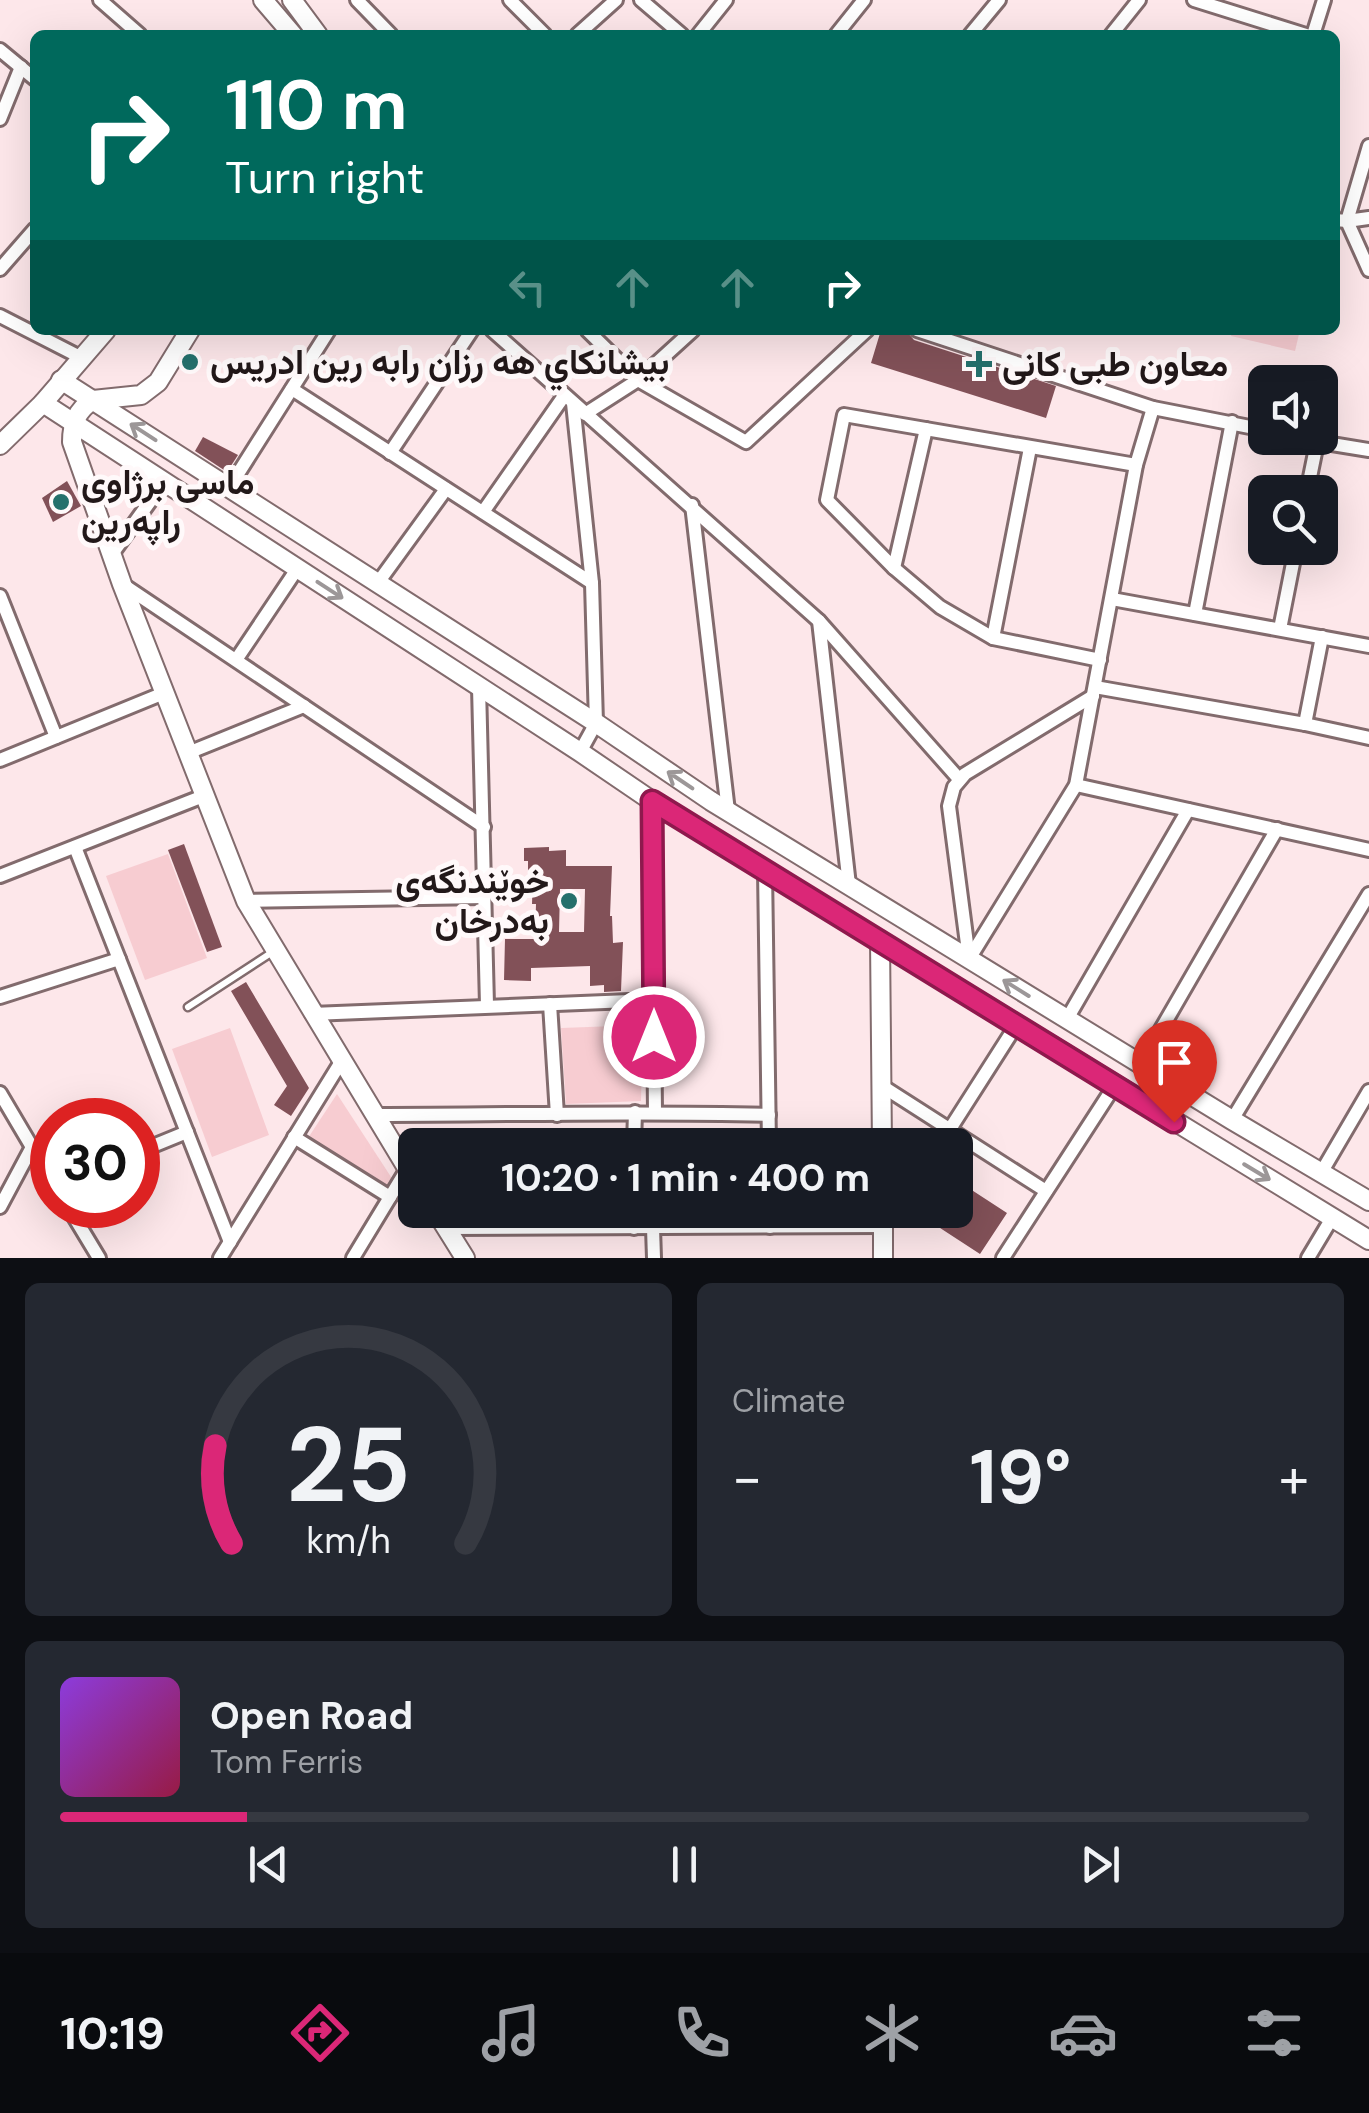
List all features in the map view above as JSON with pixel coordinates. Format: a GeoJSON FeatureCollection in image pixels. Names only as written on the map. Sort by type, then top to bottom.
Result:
{"type":"FeatureCollection","features":[{"type":"Feature","properties":{"kind":"street"},"geometry":{"type":"LineString","coordinates":[[100,0],[134,30]]}},
{"type":"Feature","properties":{"kind":"street"},"geometry":{"type":"LineString","coordinates":[[263,0],[289,30]]}},
{"type":"Feature","properties":{"kind":"street"},"geometry":{"type":"LineString","coordinates":[[292,0],[314,30]]}},
{"type":"Feature","properties":{"kind":"street"},"geometry":{"type":"LineString","coordinates":[[357,0],[385,30]]}},
{"type":"Feature","properties":{"kind":"street"},"geometry":{"type":"LineString","coordinates":[[510,0],[540,30]]}},
{"type":"Feature","properties":{"kind":"street"},"geometry":{"type":"LineString","coordinates":[[582,30],[616,0]]}},
{"type":"Feature","properties":{"kind":"street"},"geometry":{"type":"LineString","coordinates":[[642,0],[676,30]]}},
{"type":"Feature","properties":{"kind":"street"},"geometry":{"type":"LineString","coordinates":[[702,30],[726,0]]}},
{"type":"Feature","properties":{"kind":"street"},"geometry":{"type":"LineString","coordinates":[[840,30],[864,0]]}},
{"type":"Feature","properties":{"kind":"street"},"geometry":{"type":"LineString","coordinates":[[974,30],[999,0]]}},
{"type":"Feature","properties":{"kind":"street"},"geometry":{"type":"LineString","coordinates":[[1114,30],[1139,0]]}},
{"type":"Feature","properties":{"kind":"street"},"geometry":{"type":"LineString","coordinates":[[1194,0],[1293,30]]}},
{"type":"Feature","properties":{"kind":"street"},"geometry":{"type":"LineString","coordinates":[[1312,30],[1324,0]]}},
{"type":"Feature","properties":{"kind":"street"},"geometry":{"type":"LineString","coordinates":[[0,50],[30,75]]}},
{"type":"Feature","properties":{"kind":"street"},"geometry":{"type":"LineString","coordinates":[[0,119],[21,67]]}},
{"type":"Feature","properties":{"kind":"street"},"geometry":{"type":"LineString","coordinates":[[1369,146],[1341,220],[1369,270]]}},
{"type":"Feature","properties":{"kind":"street"},"geometry":{"type":"LineString","coordinates":[[1341,220],[1369,218]]}},
{"type":"Feature","properties":{"kind":"street"},"geometry":{"type":"LineString","coordinates":[[0,269],[30,235]]}},
{"type":"Feature","properties":{"kind":"street"},"geometry":{"type":"LineString","coordinates":[[0,316],[30,331]]}},
{"type":"Feature","properties":{"kind":"street"},"geometry":{"type":"LineString","coordinates":[[37,335],[82,358]]}},
{"type":"Feature","properties":{"kind":"street"},"geometry":{"type":"LineString","coordinates":[[2,440],[43,404],[102,335]]}},
{"type":"Feature","properties":{"kind":"street"},"geometry":{"type":"LineString","coordinates":[[187,335],[158,382],[141,394],[93,400],[80,410],[73,424],[72,442],[122,584],[246,902],[398,1153]]}},
{"type":"Feature","properties":{"kind":"street"},"geometry":{"type":"LineString","coordinates":[[229,488],[326,335]]}},
{"type":"Feature","properties":{"kind":"street"},"geometry":{"type":"LineString","coordinates":[[390,453],[469,335]]}},
{"type":"Feature","properties":{"kind":"street"},"geometry":{"type":"LineString","coordinates":[[498,335],[819,621],[959,779]]}},
{"type":"Feature","properties":{"kind":"street"},"geometry":{"type":"LineString","coordinates":[[592,335],[638,380],[746,442],[862,335]]}},
{"type":"Feature","properties":{"kind":"street"},"geometry":{"type":"LineString","coordinates":[[585,414],[638,380],[688,335]]}},
{"type":"Feature","properties":{"kind":"street"},"geometry":{"type":"LineString","coordinates":[[932,335],[1154,408],[1248,426]]}},
{"type":"Feature","properties":{"kind":"street"},"geometry":{"type":"LineString","coordinates":[[61,380],[728,811],[1369,1201]]}},
{"type":"Feature","properties":{"kind":"street"},"geometry":{"type":"LineString","coordinates":[[292,390],[592,583]]}},
{"type":"Feature","properties":{"kind":"street"},"geometry":{"type":"LineString","coordinates":[[482,512],[569,400]]}},
{"type":"Feature","properties":{"kind":"street"},"geometry":{"type":"LineString","coordinates":[[569,400],[592,583],[596,723],[580,752]]}},
{"type":"Feature","properties":{"kind":"street"},"geometry":{"type":"LineString","coordinates":[[43,404],[652,801],[1369,1240]]}},
{"type":"Feature","properties":{"kind":"street"},"geometry":{"type":"LineString","coordinates":[[969,959],[1076,785],[1136,464],[1154,408]]}},
{"type":"Feature","properties":{"kind":"street"},"geometry":{"type":"LineString","coordinates":[[1100,660],[994,638],[940,608],[894,568],[828,500],[844,415],[1136,464]]}},
{"type":"Feature","properties":{"kind":"street"},"geometry":{"type":"LineString","coordinates":[[1195,614],[1232,422]]}},
{"type":"Feature","properties":{"kind":"street"},"geometry":{"type":"LineString","coordinates":[[894,568],[926,430]]}},
{"type":"Feature","properties":{"kind":"street"},"geometry":{"type":"LineString","coordinates":[[1338,446],[1369,450]]}},
{"type":"Feature","properties":{"kind":"street"},"geometry":{"type":"LineString","coordinates":[[994,638],[1030,448]]}},
{"type":"Feature","properties":{"kind":"street"},"geometry":{"type":"LineString","coordinates":[[112,554],[164,482]]}},
{"type":"Feature","properties":{"kind":"street"},"geometry":{"type":"LineString","coordinates":[[378,584],[446,488]]}},
{"type":"Feature","properties":{"kind":"street"},"geometry":{"type":"LineString","coordinates":[[692,505],[728,811]]}},
{"type":"Feature","properties":{"kind":"street"},"geometry":{"type":"LineString","coordinates":[[1280,629],[1293,565]]}},
{"type":"Feature","properties":{"kind":"street"},"geometry":{"type":"LineString","coordinates":[[236,660],[297,569]]}},
{"type":"Feature","properties":{"kind":"street"},"geometry":{"type":"LineString","coordinates":[[122,584],[484,827]]}},
{"type":"Feature","properties":{"kind":"street"},"geometry":{"type":"LineString","coordinates":[[0,596],[56,737]]}},
{"type":"Feature","properties":{"kind":"street"},"geometry":{"type":"LineString","coordinates":[[1112,600],[1368,642]]}},
{"type":"Feature","properties":{"kind":"street"},"geometry":{"type":"LineString","coordinates":[[819,621],[849,886]]}},
{"type":"Feature","properties":{"kind":"street"},"geometry":{"type":"LineString","coordinates":[[1306,724],[1322,637]]}},
{"type":"Feature","properties":{"kind":"street"},"geometry":{"type":"LineString","coordinates":[[479,687],[486,1005]]}},
{"type":"Feature","properties":{"kind":"street"},"geometry":{"type":"LineString","coordinates":[[969,959],[950,796],[959,779],[1094,692],[1306,724],[1369,738]]}},
{"type":"Feature","properties":{"kind":"street"},"geometry":{"type":"LineString","coordinates":[[0,760],[164,693]]}},
{"type":"Feature","properties":{"kind":"street"},"geometry":{"type":"LineString","coordinates":[[188,752],[304,706]]}},
{"type":"Feature","properties":{"kind":"street"},"geometry":{"type":"LineString","coordinates":[[1076,785],[1369,850]]}},
{"type":"Feature","properties":{"kind":"street"},"geometry":{"type":"LineString","coordinates":[[0,876],[206,795]]}},
{"type":"Feature","properties":{"kind":"street"},"geometry":{"type":"LineString","coordinates":[[652,801],[654,1112]]}},
{"type":"Feature","properties":{"kind":"street"},"geometry":{"type":"LineString","coordinates":[[1067,1019],[1188,810]]}},
{"type":"Feature","properties":{"kind":"street"},"geometry":{"type":"LineString","coordinates":[[1141,1064],[1277,830]]}},
{"type":"Feature","properties":{"kind":"street"},"geometry":{"type":"LineString","coordinates":[[75,846],[230,1242]]}},
{"type":"Feature","properties":{"kind":"street"},"geometry":{"type":"LineString","coordinates":[[765,870],[769,1128]]}},
{"type":"Feature","properties":{"kind":"street"},"geometry":{"type":"LineString","coordinates":[[1232,1120],[1369,894]]}},
{"type":"Feature","properties":{"kind":"street"},"geometry":{"type":"LineString","coordinates":[[246,902],[485,897]]}},
{"type":"Feature","properties":{"kind":"street"},"geometry":{"type":"LineString","coordinates":[[880,940],[882,1128]]}},
{"type":"Feature","properties":{"kind":"street"},"geometry":{"type":"LineString","coordinates":[[0,997],[119,960]]}},
{"type":"Feature","properties":{"kind":"street"},"geometry":{"type":"LineString","coordinates":[[312,1014],[654,1000]]}},
{"type":"Feature","properties":{"kind":"street"},"geometry":{"type":"LineString","coordinates":[[550,1004],[557,1115]]}},
{"type":"Feature","properties":{"kind":"street"},"geometry":{"type":"LineString","coordinates":[[951,1128],[1017,1024]]}},
{"type":"Feature","properties":{"kind":"street"},"geometry":{"type":"LineString","coordinates":[[1074,1060],[1090,1033]]}},
{"type":"Feature","properties":{"kind":"street"},"geometry":{"type":"LineString","coordinates":[[220,1258],[341,1062]]}},
{"type":"Feature","properties":{"kind":"street"},"geometry":{"type":"LineString","coordinates":[[1003,1258],[1114,1085]]}},
{"type":"Feature","properties":{"kind":"street"},"geometry":{"type":"LineString","coordinates":[[882,1086],[948,1128]]}},
{"type":"Feature","properties":{"kind":"street"},"geometry":{"type":"LineString","coordinates":[[1321,1174],[1369,1091]]}},
{"type":"Feature","properties":{"kind":"street"},"geometry":{"type":"LineString","coordinates":[[0,1093],[30,1144]]}},
{"type":"Feature","properties":{"kind":"street"},"geometry":{"type":"LineString","coordinates":[[635,1112],[635,1128]]}},
{"type":"Feature","properties":{"kind":"street"},"geometry":{"type":"LineString","coordinates":[[376,1115],[769,1115]]}},
{"type":"Feature","properties":{"kind":"street"},"geometry":{"type":"LineString","coordinates":[[160,1143],[187,1132]]}},
{"type":"Feature","properties":{"kind":"street"},"geometry":{"type":"LineString","coordinates":[[294,1138],[390,1197]]}},
{"type":"Feature","properties":{"kind":"street"},"geometry":{"type":"LineString","coordinates":[[973,1144],[1046,1191]]}},
{"type":"Feature","properties":{"kind":"street"},"geometry":{"type":"LineString","coordinates":[[0,1207],[30,1151]]}},
{"type":"Feature","properties":{"kind":"street"},"geometry":{"type":"LineString","coordinates":[[353,1258],[398,1189]]}},
{"type":"Feature","properties":{"kind":"street"},"geometry":{"type":"LineString","coordinates":[[1308,1258],[1332,1218]]}},
{"type":"Feature","properties":{"kind":"street"},"geometry":{"type":"LineString","coordinates":[[80,1228],[98,1258]]}},
{"type":"Feature","properties":{"kind":"street"},"geometry":{"type":"LineString","coordinates":[[447,1228],[465,1258]]}},
{"type":"Feature","properties":{"kind":"street"},"geometry":{"type":"LineString","coordinates":[[653,1228],[654,1258]]}},
{"type":"Feature","properties":{"kind":"street"},"geometry":{"type":"LineString","coordinates":[[883,1228],[883,1258]]}},
{"type":"Feature","properties":{"kind":"lane"},"geometry":{"type":"LineString","coordinates":[[188,1008],[275,950]]}},
{"type":"Feature","properties":{"kind":"shaded area"},"geometry":{"type":"Polygon","coordinates":[[[1231,335],[1299,335],[1295,351],[1231,335]]]}},
{"type":"Feature","properties":{"kind":"shaded area"},"geometry":{"type":"Polygon","coordinates":[[[168,854],[207,958],[145,980],[106,876],[168,854]]]}},
{"type":"Feature","properties":{"kind":"shaded area"},"geometry":{"type":"Polygon","coordinates":[[[643,1025],[641,1101],[566,1104],[561,1028],[643,1025]]]}},
{"type":"Feature","properties":{"kind":"shaded area"},"geometry":{"type":"Polygon","coordinates":[[[230,1028],[269,1135],[212,1157],[172,1049],[230,1028]]]}},
{"type":"Feature","properties":{"kind":"shaded area"},"geometry":{"type":"Polygon","coordinates":[[[337,1094],[393,1180],[387,1188],[308,1138],[337,1094]]]}},
{"type":"Feature","properties":{"kind":"building"},"geometry":{"type":"Polygon","coordinates":[[[879,335],[910,335],[914,340],[1056,386],[1046,418],[871,363],[879,335]]]}},
{"type":"Feature","properties":{"kind":"building"},"geometry":{"type":"Polygon","coordinates":[[[203,437],[238,455],[227,472],[195,451],[203,437]]]}},
{"type":"Feature","properties":{"kind":"building","name":"ماسی برژاوی راپەرین"},"geometry":{"type":"Polygon","coordinates":[[[67,481],[81,506],[53,522],[42,498],[67,481]]]}},
{"type":"Feature","properties":{"kind":"building"},"geometry":{"type":"Polygon","coordinates":[[[184,844],[222,947],[207,952],[168,850],[184,844]]]}},
{"type":"Feature","properties":{"kind":"building"},"geometry":{"type":"Polygon","coordinates":[[[524,848],[566,850],[566,866],[612,866],[610,916],[613,943],[623,942],[621,991],[604,992],[604,985],[590,986],[590,966],[531,968],[531,981],[504,980],[505,939],[535,939],[533,874],[528,873],[524,848]],[[560,889],[559,932],[584,932],[585,889],[560,889]]]}},
{"type":"Feature","properties":{"kind":"building"},"geometry":{"type":"Polygon","coordinates":[[[246,982],[309,1088],[291,1116],[274,1105],[287,1086],[231,991],[246,982]]]}},
{"type":"Feature","properties":{"kind":"building"},"geometry":{"type":"Polygon","coordinates":[[[973,1191],[1007,1213],[980,1254],[940,1228],[973,1228],[973,1191]]]}},
{"type":"Feature","properties":{"kind":"place","name":"بيشانكاي هه رزان رابه رين ادريس"},"geometry":{"type":"Point","coordinates":[190,362]}},
{"type":"Feature","properties":{"kind":"place","name":"معاون طبی کانی"},"geometry":{"type":"Point","coordinates":[979,364]}},
{"type":"Feature","properties":{"kind":"place","name":"ماسی برژاوی راپەرین"},"geometry":{"type":"Point","coordinates":[61,502]}},
{"type":"Feature","properties":{"kind":"place","name":"خوێندنگەی بەدرخان"},"geometry":{"type":"Point","coordinates":[569,901]}},
{"type":"Feature","properties":{"kind":"route"},"geometry":{"type":"LineString","coordinates":[[654,1037],[652,801],[1174,1122]]}}]}
